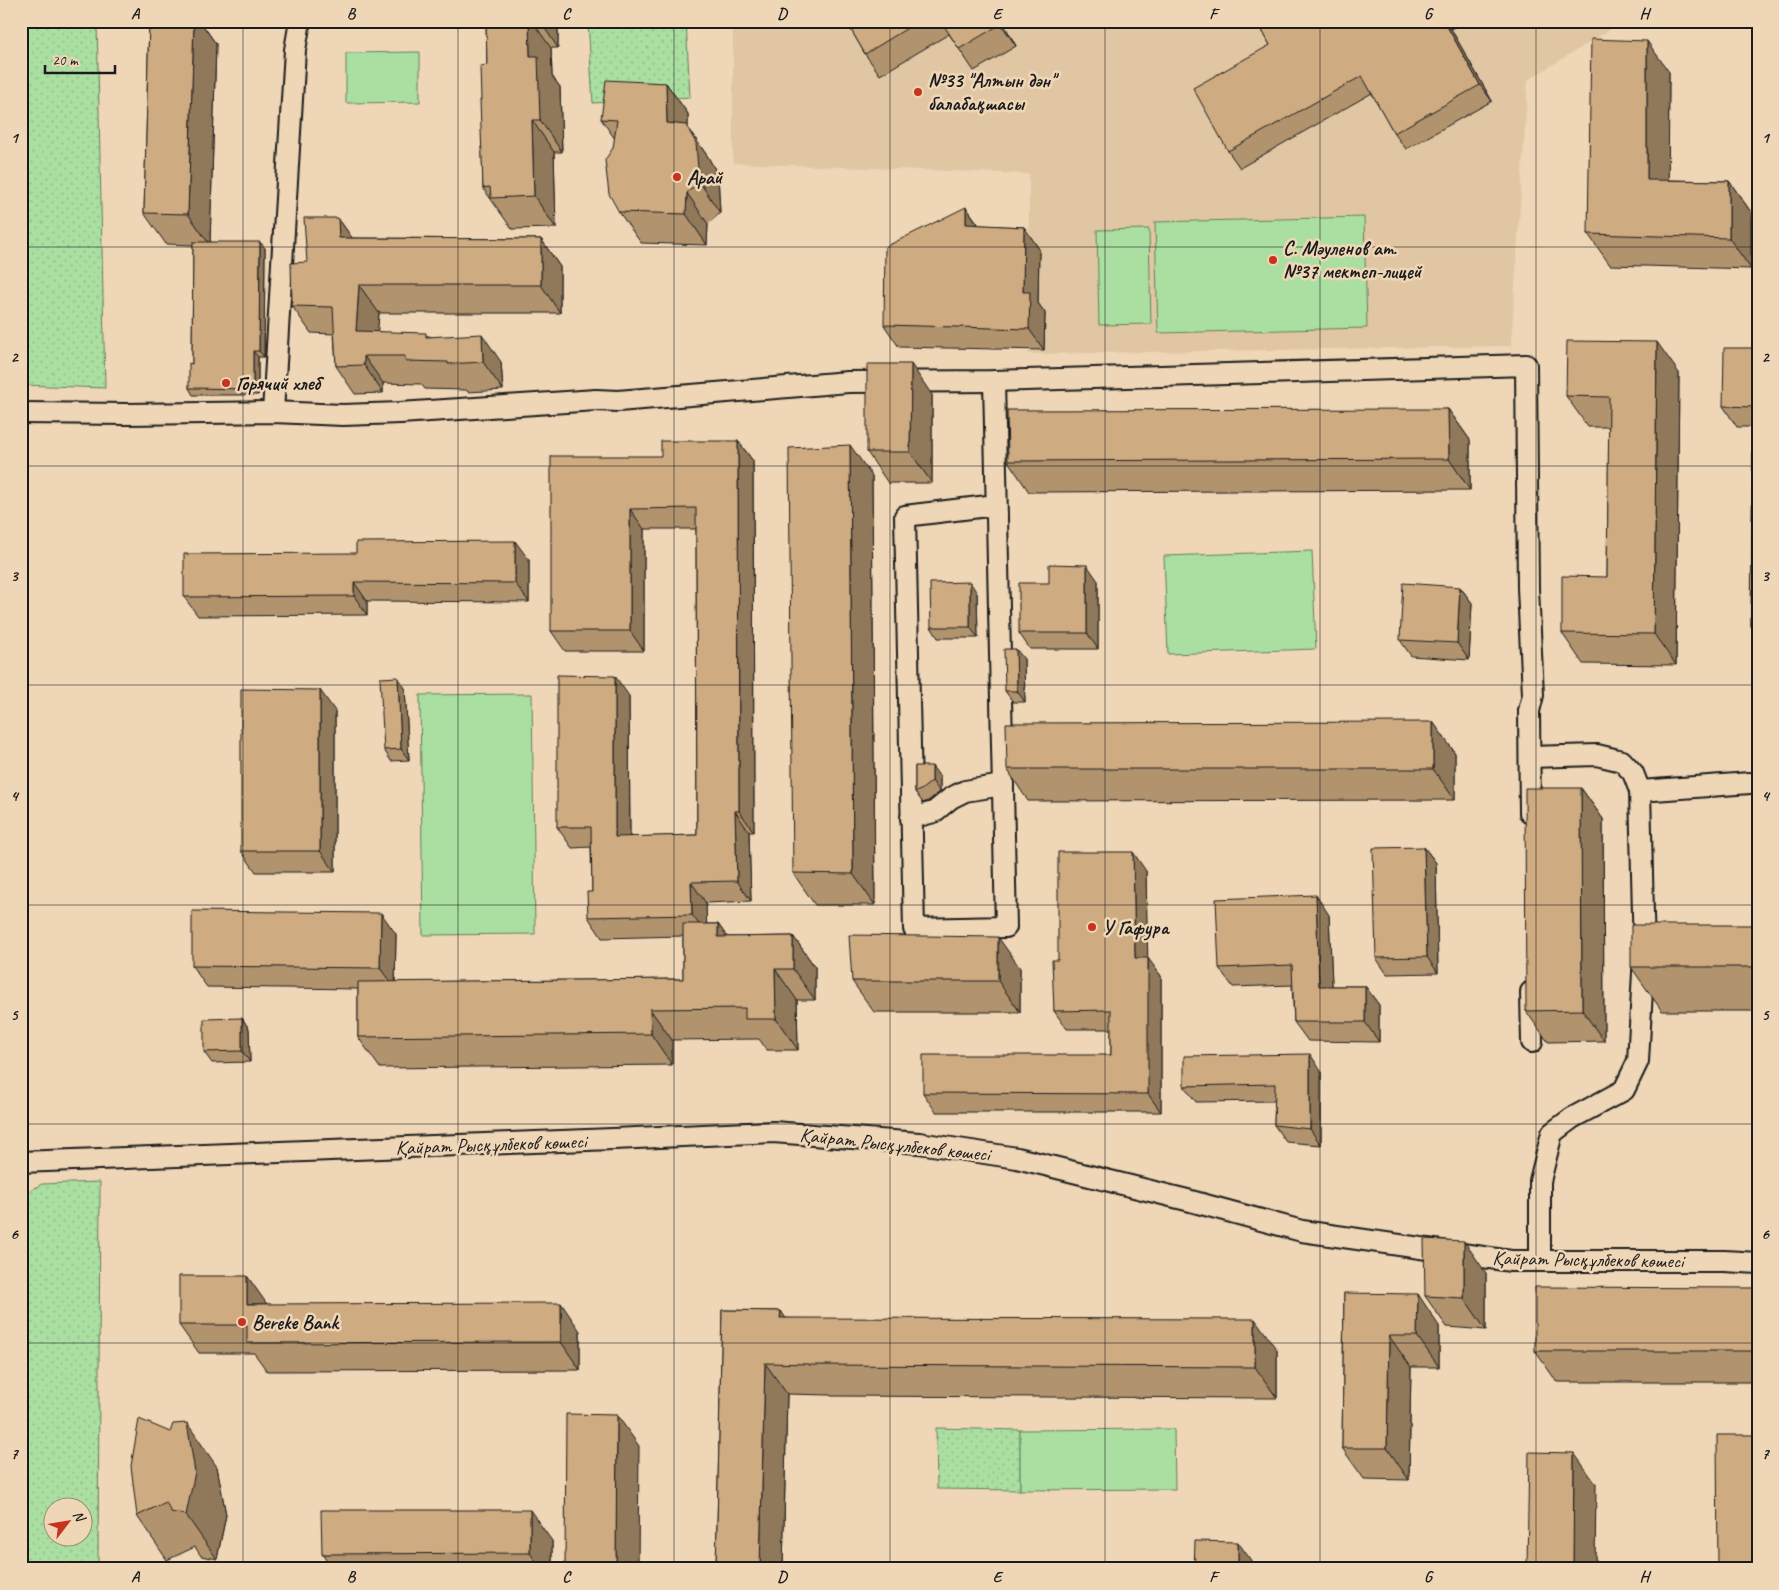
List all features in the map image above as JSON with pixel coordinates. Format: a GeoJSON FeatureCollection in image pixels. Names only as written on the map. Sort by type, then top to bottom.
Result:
{"type":"FeatureCollection","features":[{"type":"Feature","properties":{"kind":"street"},"geometry":{"type":"LineString","coordinates":[[273,412],[294,50],[300,21]]}},
{"type":"Feature","properties":{"kind":"street"},"geometry":{"type":"LineString","coordinates":[[21,413],[400,413],[596,400],[618,401],[848,382],[994,381],[1526,365],[1528,588],[1533,695],[1529,711],[1530,835]]}},
{"type":"Feature","properties":{"kind":"street"},"geometry":{"type":"LineString","coordinates":[[994,381],[1006,927],[914,929],[905,516],[996,505]]}},
{"type":"Feature","properties":{"kind":"street"},"geometry":{"type":"LineString","coordinates":[[1530,757],[1597,755],[1622,761],[1632,773],[1640,791],[1644,955],[1638,1061],[1624,1090],[1572,1118],[1552,1132],[1540,1180],[1540,1261]]}},
{"type":"Feature","properties":{"kind":"street"},"geometry":{"type":"LineString","coordinates":[[1640,791],[1750,783]]}},
{"type":"Feature","properties":{"kind":"street"},"geometry":{"type":"LineString","coordinates":[[911,818],[934,812],[950,798],[965,791],[1003,785]]}},
{"type":"Feature","properties":{"kind":"street"},"geometry":{"type":"LineString","coordinates":[[1531,973],[1532,1042]]}},
{"type":"Feature","properties":{"kind":"street","name":"Қайрат Рысқұлбеков көшесі"},"geometry":{"type":"LineString","coordinates":[[21,1162],[773,1132],[919,1143],[1017,1158],[1302,1231],[1512,1261],[1758,1262]]}},
{"type":"Feature","properties":{"kind":"shaded area","name":"С. Мәуленов ат. №37 мектеп-лицей"},"geometry":{"type":"Polygon","coordinates":[[[733,21],[1624,21],[1528,80],[1511,346],[1029,354],[1029,174],[733,163],[733,21]]]}},
{"type":"Feature","properties":{"kind":"green space"},"geometry":{"type":"Polygon","coordinates":[[[21,21],[97,21],[105,388],[21,385],[21,21]]]}},
{"type":"Feature","properties":{"kind":"green space"},"geometry":{"type":"Polygon","coordinates":[[[588,21],[686,21],[690,97],[593,103],[588,21]]]}},
{"type":"Feature","properties":{"kind":"green space"},"geometry":{"type":"Polygon","coordinates":[[[420,52],[420,102],[346,103],[346,53],[420,52]]]}},
{"type":"Feature","properties":{"kind":"green space"},"geometry":{"type":"Polygon","coordinates":[[[1364,217],[1367,328],[1158,333],[1155,222],[1364,217]]]}},
{"type":"Feature","properties":{"kind":"green space"},"geometry":{"type":"Polygon","coordinates":[[[1149,229],[1151,324],[1099,325],[1097,230],[1149,229]]]}},
{"type":"Feature","properties":{"kind":"green space"},"geometry":{"type":"Polygon","coordinates":[[[1312,551],[1316,649],[1168,654],[1164,556],[1312,551]]]}},
{"type":"Feature","properties":{"kind":"green space"},"geometry":{"type":"Polygon","coordinates":[[[532,694],[535,934],[423,935],[420,695],[532,694]]]}},
{"type":"Feature","properties":{"kind":"green space"},"geometry":{"type":"Polygon","coordinates":[[[100,1182],[98,1569],[21,1569],[21,1196],[42,1184],[100,1182]]]}},
{"type":"Feature","properties":{"kind":"green space"},"geometry":{"type":"Polygon","coordinates":[[[936,1428],[1020,1430],[1020,1490],[937,1489],[936,1428]]]}},
{"type":"Feature","properties":{"kind":"green space"},"geometry":{"type":"Polygon","coordinates":[[[1174,1429],[1175,1489],[1020,1490],[1020,1430],[1174,1429]]]}},
{"type":"Feature","properties":{"kind":"building"},"geometry":{"type":"Polygon","coordinates":[[[149,21],[194,21],[188,214],[144,213],[149,21]]]}},
{"type":"Feature","properties":{"kind":"building"},"geometry":{"type":"Polygon","coordinates":[[[486,21],[529,21],[530,56],[538,56],[540,120],[532,120],[534,196],[491,198],[490,187],[483,188],[480,66],[487,65],[486,21]]]}},
{"type":"Feature","properties":{"kind":"building"},"geometry":{"type":"Polygon","coordinates":[[[846,21],[919,21],[865,54],[846,21]]]}},
{"type":"Feature","properties":{"kind":"building"},"geometry":{"type":"Polygon","coordinates":[[[941,21],[999,21],[1001,24],[959,49],[941,21]]]}},
{"type":"Feature","properties":{"kind":"building"},"geometry":{"type":"Polygon","coordinates":[[[1257,21],[1444,21],[1480,85],[1394,133],[1362,76],[1228,151],[1193,88],[1270,45],[1257,21]]]}},
{"type":"Feature","properties":{"kind":"building"},"geometry":{"type":"Polygon","coordinates":[[[1591,39],[1647,41],[1647,180],[1729,181],[1729,238],[1588,234],[1591,39]]]}},
{"type":"Feature","properties":{"kind":"building"},"geometry":{"type":"Polygon","coordinates":[[[606,80],[666,83],[667,123],[686,125],[696,143],[699,181],[687,193],[686,214],[619,212],[609,194],[605,160],[613,148],[617,120],[601,119],[606,80]]]}},
{"type":"Feature","properties":{"kind":"building"},"geometry":{"type":"Polygon","coordinates":[[[966,207],[966,224],[1024,227],[1023,292],[1030,292],[1029,329],[884,325],[885,247],[966,207]]]}},
{"type":"Feature","properties":{"kind":"building"},"geometry":{"type":"Polygon","coordinates":[[[304,218],[338,218],[339,238],[541,239],[541,285],[359,285],[356,331],[426,333],[426,337],[482,334],[483,362],[448,364],[448,362],[405,361],[405,356],[364,356],[364,365],[336,366],[333,307],[292,306],[291,263],[307,262],[304,218]]]}},
{"type":"Feature","properties":{"kind":"building"},"geometry":{"type":"Polygon","coordinates":[[[193,242],[260,242],[259,351],[253,351],[253,389],[189,388],[189,363],[192,364],[193,242]]]}},
{"type":"Feature","properties":{"kind":"building"},"geometry":{"type":"Polygon","coordinates":[[[1567,341],[1657,342],[1654,634],[1562,633],[1562,576],[1607,577],[1609,397],[1566,396],[1567,341]]]}},
{"type":"Feature","properties":{"kind":"building"},"geometry":{"type":"Polygon","coordinates":[[[1724,348],[1758,348],[1758,626],[1751,626],[1754,407],[1723,406],[1724,348]]]}},
{"type":"Feature","properties":{"kind":"building"},"geometry":{"type":"Polygon","coordinates":[[[867,364],[911,364],[910,452],[867,452],[867,364]]]}},
{"type":"Feature","properties":{"kind":"building"},"geometry":{"type":"Polygon","coordinates":[[[1448,409],[1449,459],[1008,461],[1007,410],[1448,409]]]}},
{"type":"Feature","properties":{"kind":"building"},"geometry":{"type":"Polygon","coordinates":[[[661,441],[738,441],[739,811],[735,811],[737,881],[691,882],[692,915],[588,917],[587,892],[592,892],[591,827],[557,827],[557,675],[615,676],[615,837],[697,835],[696,508],[630,509],[630,631],[551,631],[551,456],[661,456],[661,441]]]}},
{"type":"Feature","properties":{"kind":"building"},"geometry":{"type":"Polygon","coordinates":[[[850,445],[853,874],[793,873],[789,448],[850,445]]]}},
{"type":"Feature","properties":{"kind":"building"},"geometry":{"type":"Polygon","coordinates":[[[515,541],[515,583],[354,582],[354,596],[184,597],[184,554],[356,553],[356,542],[515,541]]]}},
{"type":"Feature","properties":{"kind":"building"},"geometry":{"type":"Polygon","coordinates":[[[1049,564],[1087,565],[1087,633],[1019,633],[1019,583],[1049,583],[1049,564]]]}},
{"type":"Feature","properties":{"kind":"building"},"geometry":{"type":"Polygon","coordinates":[[[970,582],[970,627],[931,627],[930,583],[970,582]]]}},
{"type":"Feature","properties":{"kind":"building"},"geometry":{"type":"Polygon","coordinates":[[[1403,583],[1460,587],[1457,643],[1400,640],[1403,583]]]}},
{"type":"Feature","properties":{"kind":"building"},"geometry":{"type":"Polygon","coordinates":[[[1004,649],[1016,649],[1017,691],[1005,691],[1004,649]]]}},
{"type":"Feature","properties":{"kind":"building"},"geometry":{"type":"Polygon","coordinates":[[[398,677],[401,749],[384,750],[380,678],[398,677]]]}},
{"type":"Feature","properties":{"kind":"building"},"geometry":{"type":"Polygon","coordinates":[[[241,689],[320,690],[320,851],[241,851],[241,689]]]}},
{"type":"Feature","properties":{"kind":"building"},"geometry":{"type":"Polygon","coordinates":[[[1433,722],[1433,769],[1007,769],[1006,723],[1433,722]]]}},
{"type":"Feature","properties":{"kind":"building"},"geometry":{"type":"Polygon","coordinates":[[[915,766],[932,766],[932,781],[921,790],[915,792],[915,766]]]}},
{"type":"Feature","properties":{"kind":"building"},"geometry":{"type":"Polygon","coordinates":[[[1757,772],[1758,967],[1631,967],[1631,925],[1757,925],[1757,772]]]}},
{"type":"Feature","properties":{"kind":"building"},"geometry":{"type":"Polygon","coordinates":[[[1525,788],[1581,788],[1582,1010],[1526,1011],[1525,788]]]}},
{"type":"Feature","properties":{"kind":"building"},"geometry":{"type":"Polygon","coordinates":[[[1424,847],[1427,957],[1376,958],[1373,848],[1424,847]]]}},
{"type":"Feature","properties":{"kind":"building"},"geometry":{"type":"Polygon","coordinates":[[[1058,852],[1133,852],[1135,958],[1148,958],[1148,1094],[923,1093],[923,1055],[1111,1055],[1111,1010],[1054,1011],[1052,960],[1058,960],[1058,852]]]}},
{"type":"Feature","properties":{"kind":"building"},"geometry":{"type":"Polygon","coordinates":[[[1316,895],[1319,986],[1365,986],[1365,1022],[1294,1022],[1292,965],[1219,968],[1216,899],[1316,895]]]}},
{"type":"Feature","properties":{"kind":"building"},"geometry":{"type":"Polygon","coordinates":[[[192,911],[381,913],[380,968],[192,966],[192,911]]]}},
{"type":"Feature","properties":{"kind":"building"},"geometry":{"type":"Polygon","coordinates":[[[683,924],[718,924],[718,937],[793,936],[793,969],[775,969],[776,1019],[745,1019],[745,1008],[650,1009],[651,1034],[358,1037],[358,982],[683,979],[683,924]]]}},
{"type":"Feature","properties":{"kind":"building"},"geometry":{"type":"Polygon","coordinates":[[[849,935],[998,937],[998,981],[852,981],[849,935]]]}},
{"type":"Feature","properties":{"kind":"building"},"geometry":{"type":"Polygon","coordinates":[[[242,1018],[242,1051],[204,1052],[204,1019],[242,1018]]]}},
{"type":"Feature","properties":{"kind":"building"},"geometry":{"type":"Polygon","coordinates":[[[1310,1054],[1310,1129],[1274,1125],[1275,1084],[1184,1086],[1184,1056],[1310,1054]]]}},
{"type":"Feature","properties":{"kind":"building"},"geometry":{"type":"Polygon","coordinates":[[[1424,1239],[1464,1241],[1464,1298],[1425,1296],[1424,1239]]]}},
{"type":"Feature","properties":{"kind":"building"},"geometry":{"type":"Polygon","coordinates":[[[179,1276],[247,1276],[247,1304],[561,1303],[561,1342],[247,1343],[247,1325],[179,1325],[179,1276]]]}},
{"type":"Feature","properties":{"kind":"building"},"geometry":{"type":"Polygon","coordinates":[[[1535,1287],[1758,1288],[1758,1351],[1535,1351],[1535,1287]]]}},
{"type":"Feature","properties":{"kind":"building"},"geometry":{"type":"Polygon","coordinates":[[[1344,1293],[1418,1294],[1417,1336],[1389,1336],[1387,1448],[1342,1448],[1344,1293]]]}},
{"type":"Feature","properties":{"kind":"building"},"geometry":{"type":"Polygon","coordinates":[[[722,1310],[781,1311],[780,1318],[1255,1319],[1255,1367],[809,1365],[765,1363],[760,1569],[716,1569],[722,1310]]]}},
{"type":"Feature","properties":{"kind":"building"},"geometry":{"type":"Polygon","coordinates":[[[566,1414],[617,1415],[616,1569],[565,1569],[566,1414]]]}},
{"type":"Feature","properties":{"kind":"building"},"geometry":{"type":"Polygon","coordinates":[[[139,1419],[170,1432],[173,1424],[187,1423],[195,1472],[186,1515],[171,1512],[166,1502],[137,1516],[131,1466],[139,1419]]]}},
{"type":"Feature","properties":{"kind":"building"},"geometry":{"type":"Polygon","coordinates":[[[1717,1435],[1758,1435],[1758,1569],[1718,1569],[1717,1435]]]}},
{"type":"Feature","properties":{"kind":"building"},"geometry":{"type":"Polygon","coordinates":[[[1529,1452],[1574,1453],[1573,1569],[1527,1569],[1529,1452]]]}},
{"type":"Feature","properties":{"kind":"building"},"geometry":{"type":"Polygon","coordinates":[[[321,1510],[530,1510],[530,1553],[322,1554],[321,1510]]]}},
{"type":"Feature","properties":{"kind":"building"},"geometry":{"type":"Polygon","coordinates":[[[1195,1541],[1238,1542],[1238,1569],[1194,1569],[1195,1541]]]}},
{"type":"Feature","properties":{"kind":"place","name":"№33 \"Алтын дән\" балабақшасы"},"geometry":{"type":"Point","coordinates":[918,92]}},
{"type":"Feature","properties":{"kind":"place","name":"Арай"},"geometry":{"type":"Point","coordinates":[677,177]}},
{"type":"Feature","properties":{"kind":"place","name":"С. Мәуленов ат. №37 мектеп-лицей"},"geometry":{"type":"Point","coordinates":[1273,260]}},
{"type":"Feature","properties":{"kind":"place","name":"Горячий хлеб"},"geometry":{"type":"Point","coordinates":[226,383]}},
{"type":"Feature","properties":{"kind":"place","name":"У Гафура"},"geometry":{"type":"Point","coordinates":[1092,927]}},
{"type":"Feature","properties":{"kind":"place","name":"Bereke Bank"},"geometry":{"type":"Point","coordinates":[242,1322]}}]}
